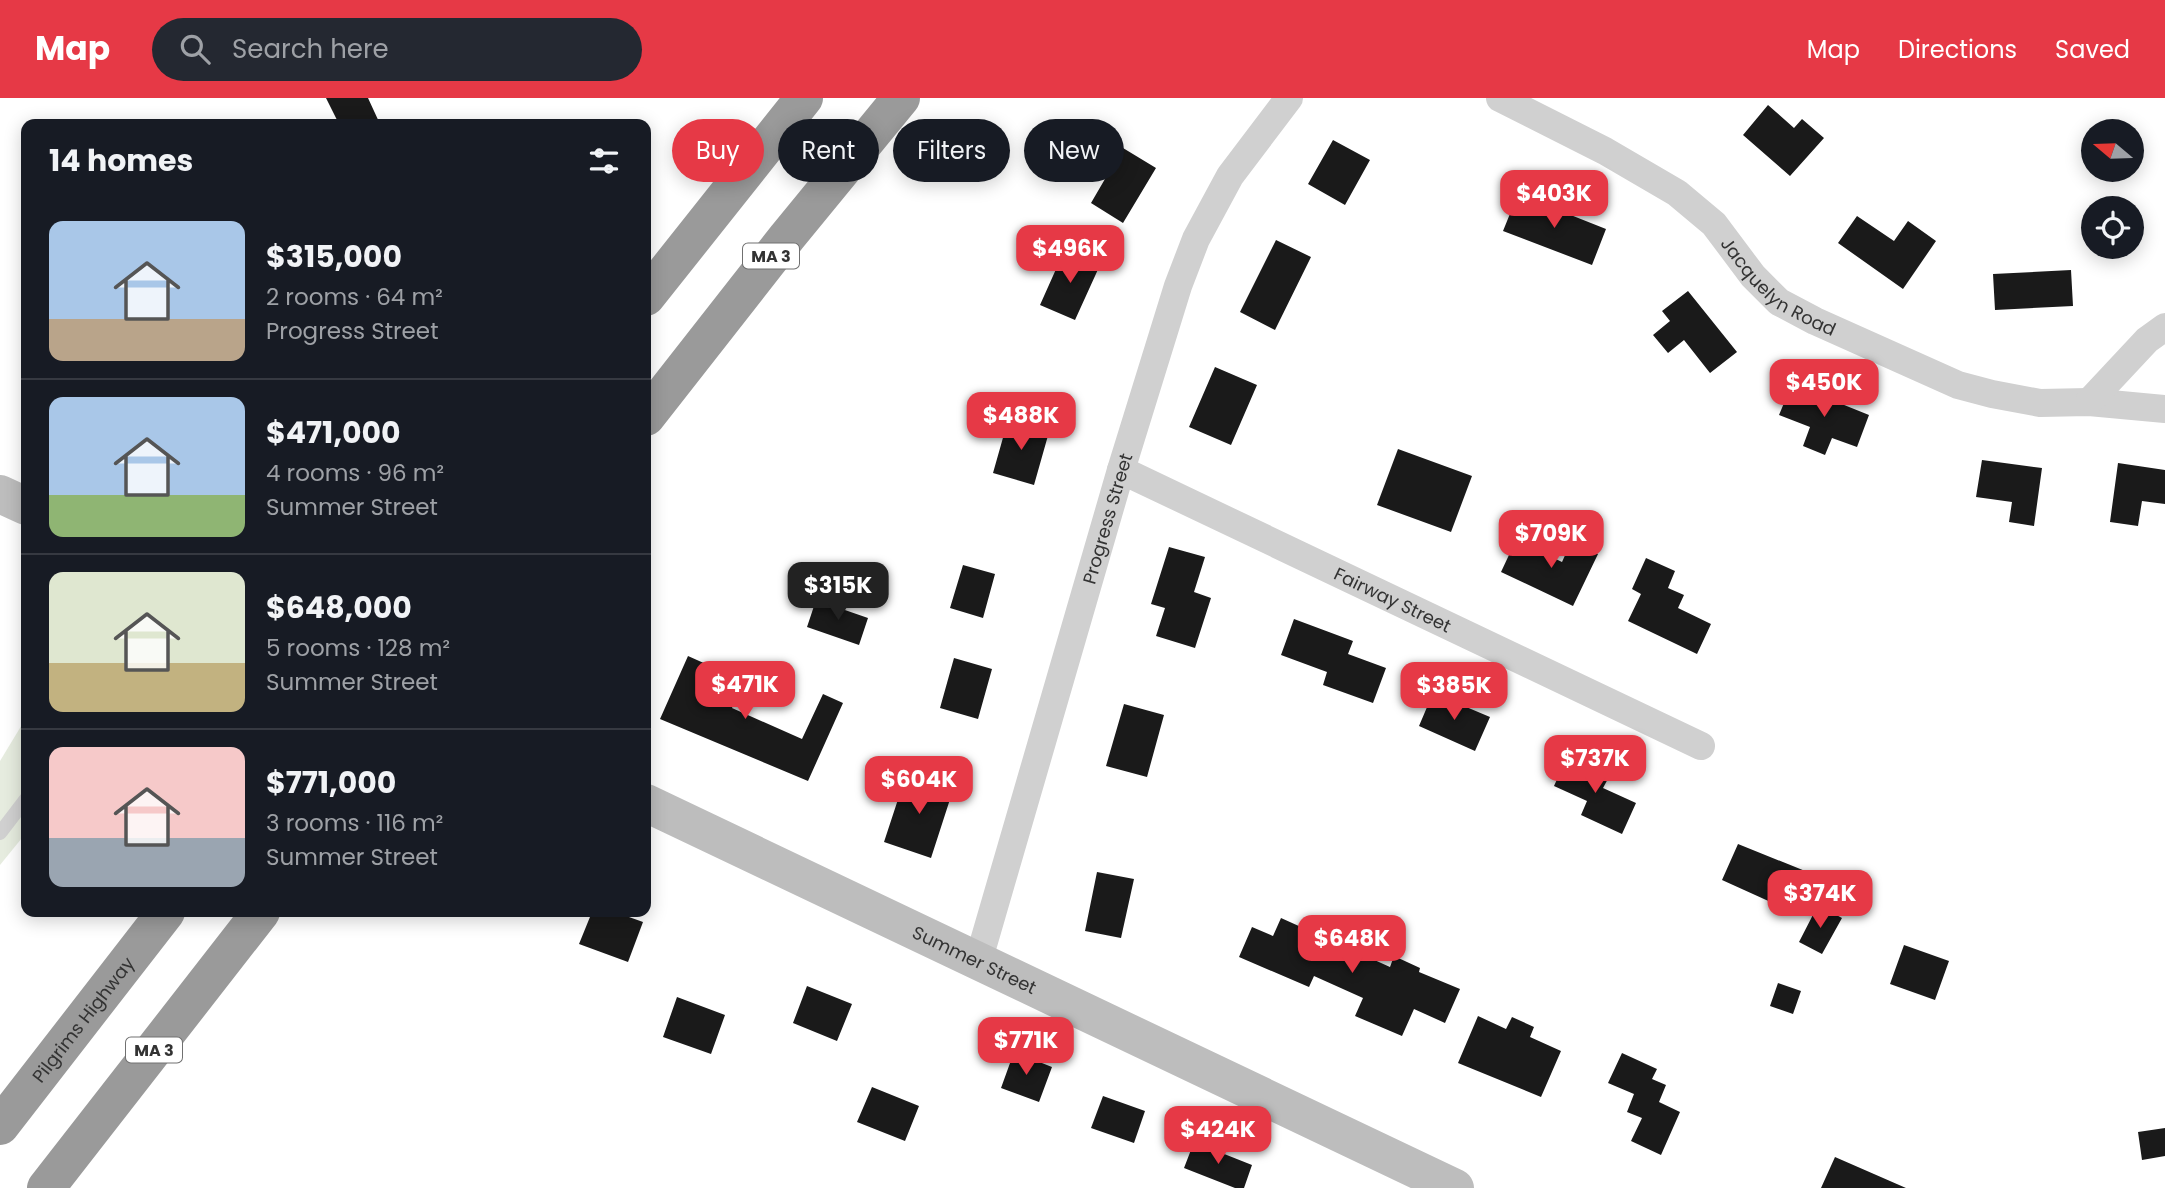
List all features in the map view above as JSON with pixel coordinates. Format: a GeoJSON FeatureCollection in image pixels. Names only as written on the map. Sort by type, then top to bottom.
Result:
{"type":"FeatureCollection","features":[{"type":"Feature","properties":{"kind":"highway"},"geometry":{"type":"LineString","coordinates":[[651,291],[804,98]]}},
{"type":"Feature","properties":{"kind":"highway","name":"MA 3"},"geometry":{"type":"LineString","coordinates":[[651,411],[787,237],[901,98]]}},
{"type":"Feature","properties":{"kind":"highway","name":"Pilgrims Highway"},"geometry":{"type":"LineString","coordinates":[[0,1126],[162,917]]}},
{"type":"Feature","properties":{"kind":"highway","name":"MA 3"},"geometry":{"type":"LineString","coordinates":[[46,1188],[257,917]]}},
{"type":"Feature","properties":{"kind":"street","name":"Progress Street"},"geometry":{"type":"LineString","coordinates":[[978,962],[1121,470],[1196,239],[1230,176],[1289,98]]}},
{"type":"Feature","properties":{"kind":"street","name":"Jacquelyn Road"},"geometry":{"type":"LineString","coordinates":[[1500,98],[1605,151],[1676,193],[1714,225],[1753,276],[1779,302],[1815,321],[1958,385],[2040,403],[2089,402],[2165,409]]}},
{"type":"Feature","properties":{"kind":"street"},"geometry":{"type":"LineString","coordinates":[[2089,402],[2147,340],[2165,327]]}},
{"type":"Feature","properties":{"kind":"street","name":"Fairway Street"},"geometry":{"type":"LineString","coordinates":[[1121,470],[1701,746]]}},
{"type":"Feature","properties":{"kind":"street"},"geometry":{"type":"LineString","coordinates":[[0,494],[21,504]]}},
{"type":"Feature","properties":{"kind":"street","name":"Summer Street"},"geometry":{"type":"LineString","coordinates":[[651,805],[1455,1188]]}},
{"type":"Feature","properties":{"kind":"lane"},"geometry":{"type":"LineString","coordinates":[[0,833],[21,806]]}},
{"type":"Feature","properties":{"kind":"shaded area"},"geometry":{"type":"Polygon","coordinates":[[[21,726],[21,839],[0,865],[0,761],[21,726]]]}},
{"type":"Feature","properties":{"kind":"building"},"geometry":{"type":"Polygon","coordinates":[[[326,98],[368,98],[378,119],[336,119],[326,98]]]}},
{"type":"Feature","properties":{"kind":"building"},"geometry":{"type":"Polygon","coordinates":[[[1768,105],[1794,128],[1802,119],[1824,138],[1790,176],[1743,135],[1768,105]]]}},
{"type":"Feature","properties":{"kind":"building"},"geometry":{"type":"Polygon","coordinates":[[[1333,140],[1370,160],[1345,205],[1308,184],[1333,140]]]}},
{"type":"Feature","properties":{"kind":"building"},"geometry":{"type":"Polygon","coordinates":[[[1124,149],[1156,168],[1123,223],[1091,203],[1103,182],[1124,182],[1124,149]]]}},
{"type":"Feature","properties":{"kind":"building"},"geometry":{"type":"Polygon","coordinates":[[[1518,194],[1606,229],[1592,265],[1503,231],[1518,194]]]}},
{"type":"Feature","properties":{"kind":"building"},"geometry":{"type":"Polygon","coordinates":[[[1857,216],[1894,241],[1908,221],[1936,241],[1903,289],[1838,243],[1857,216]]]}},
{"type":"Feature","properties":{"kind":"building"},"geometry":{"type":"Polygon","coordinates":[[[1276,240],[1311,257],[1275,330],[1240,312],[1276,240]]]}},
{"type":"Feature","properties":{"kind":"building"},"geometry":{"type":"Polygon","coordinates":[[[1065,249],[1100,265],[1075,320],[1040,305],[1065,249]]]}},
{"type":"Feature","properties":{"kind":"building"},"geometry":{"type":"Polygon","coordinates":[[[2071,270],[2073,306],[1995,310],[1993,274],[2071,270]]]}},
{"type":"Feature","properties":{"kind":"building"},"geometry":{"type":"Polygon","coordinates":[[[1688,291],[1737,352],[1710,373],[1684,340],[1668,353],[1653,335],[1670,321],[1662,311],[1688,291]]]}},
{"type":"Feature","properties":{"kind":"building"},"geometry":{"type":"Polygon","coordinates":[[[1215,367],[1257,385],[1231,445],[1189,427],[1215,367]]]}},
{"type":"Feature","properties":{"kind":"building"},"geometry":{"type":"Polygon","coordinates":[[[1792,384],[1869,415],[1857,447],[1832,438],[1825,455],[1803,446],[1810,427],[1779,415],[1792,384]]]}},
{"type":"Feature","properties":{"kind":"building"},"geometry":{"type":"Polygon","coordinates":[[[1008,420],[1049,432],[1034,485],[993,473],[1008,420]]]}},
{"type":"Feature","properties":{"kind":"building"},"geometry":{"type":"Polygon","coordinates":[[[1398,449],[1472,476],[1451,532],[1377,505],[1398,449]]]}},
{"type":"Feature","properties":{"kind":"building"},"geometry":{"type":"Polygon","coordinates":[[[1982,460],[2042,468],[2034,526],[2009,522],[2012,502],[1976,497],[1982,460]]]}},
{"type":"Feature","properties":{"kind":"building"},"geometry":{"type":"Polygon","coordinates":[[[2118,463],[2165,470],[2165,504],[2142,501],[2138,526],[2110,522],[2118,463]]]}},
{"type":"Feature","properties":{"kind":"building"},"geometry":{"type":"Polygon","coordinates":[[[1516,540],[1562,562],[1571,542],[1598,554],[1573,606],[1501,572],[1516,540]]]}},
{"type":"Feature","properties":{"kind":"building"},"geometry":{"type":"Polygon","coordinates":[[[1169,547],[1205,557],[1194,592],[1211,598],[1195,648],[1156,636],[1165,608],[1151,604],[1169,547]]]}},
{"type":"Feature","properties":{"kind":"building"},"geometry":{"type":"Polygon","coordinates":[[[1646,558],[1675,571],[1668,588],[1684,595],[1678,608],[1711,624],[1697,654],[1628,621],[1641,594],[1632,589],[1646,558]]]}},
{"type":"Feature","properties":{"kind":"building"},"geometry":{"type":"Polygon","coordinates":[[[963,565],[995,574],[983,618],[950,608],[963,565]]]}},
{"type":"Feature","properties":{"kind":"building"},"geometry":{"type":"Polygon","coordinates":[[[816,600],[868,618],[859,645],[807,627],[816,600]]]}},
{"type":"Feature","properties":{"kind":"building"},"geometry":{"type":"Polygon","coordinates":[[[1294,619],[1353,641],[1348,654],[1386,668],[1373,703],[1323,685],[1327,672],[1281,655],[1294,619]]]}},
{"type":"Feature","properties":{"kind":"building"},"geometry":{"type":"Polygon","coordinates":[[[688,656],[744,681],[732,708],[802,739],[823,694],[843,703],[808,781],[660,719],[688,656]]]}},
{"type":"Feature","properties":{"kind":"building"},"geometry":{"type":"Polygon","coordinates":[[[954,658],[992,669],[978,719],[940,708],[954,658]]]}},
{"type":"Feature","properties":{"kind":"building"},"geometry":{"type":"Polygon","coordinates":[[[1433,693],[1490,717],[1475,751],[1419,726],[1433,693]]]}},
{"type":"Feature","properties":{"kind":"building"},"geometry":{"type":"Polygon","coordinates":[[[1124,704],[1164,715],[1147,777],[1106,766],[1124,704]]]}},
{"type":"Feature","properties":{"kind":"building"},"geometry":{"type":"Polygon","coordinates":[[[1568,755],[1610,775],[1603,788],[1636,803],[1622,834],[1581,815],[1587,801],[1554,786],[1568,755]]]}},
{"type":"Feature","properties":{"kind":"building"},"geometry":{"type":"Polygon","coordinates":[[[906,775],[953,790],[931,858],[884,842],[906,775]]]}},
{"type":"Feature","properties":{"kind":"building"},"geometry":{"type":"Polygon","coordinates":[[[1738,844],[1815,875],[1797,914],[1722,880],[1738,844]]]}},
{"type":"Feature","properties":{"kind":"building"},"geometry":{"type":"Polygon","coordinates":[[[1097,872],[1134,879],[1121,938],[1085,931],[1097,872]]]}},
{"type":"Feature","properties":{"kind":"building"},"geometry":{"type":"Polygon","coordinates":[[[1818,905],[1842,918],[1822,954],[1799,942],[1818,905]]]}},
{"type":"Feature","properties":{"kind":"building"},"geometry":{"type":"Polygon","coordinates":[[[590,917],[629,917],[643,922],[628,962],[579,944],[590,917]]]}},
{"type":"Feature","properties":{"kind":"building"},"geometry":{"type":"Polygon","coordinates":[[[1281,918],[1390,967],[1394,956],[1420,968],[1419,972],[1460,989],[1445,1023],[1414,1009],[1402,1036],[1355,1016],[1363,998],[1314,976],[1309,987],[1239,957],[1252,927],[1273,936],[1281,918]]]}},
{"type":"Feature","properties":{"kind":"building"},"geometry":{"type":"Polygon","coordinates":[[[1904,945],[1949,961],[1935,1000],[1890,984],[1904,945]]]}},
{"type":"Feature","properties":{"kind":"building"},"geometry":{"type":"Polygon","coordinates":[[[1778,983],[1801,991],[1793,1014],[1770,1006],[1778,983]]]}},
{"type":"Feature","properties":{"kind":"building"},"geometry":{"type":"Polygon","coordinates":[[[807,986],[852,1004],[837,1041],[793,1023],[807,986]]]}},
{"type":"Feature","properties":{"kind":"building"},"geometry":{"type":"Polygon","coordinates":[[[677,997],[725,1015],[711,1054],[663,1037],[677,997]]]}},
{"type":"Feature","properties":{"kind":"building"},"geometry":{"type":"Polygon","coordinates":[[[1478,1016],[1506,1029],[1512,1017],[1534,1027],[1530,1037],[1561,1051],[1541,1097],[1458,1063],[1478,1016]]]}},
{"type":"Feature","properties":{"kind":"building"},"geometry":{"type":"Polygon","coordinates":[[[1014,1052],[1052,1067],[1039,1102],[1001,1088],[1014,1052]]]}},
{"type":"Feature","properties":{"kind":"building"},"geometry":{"type":"Polygon","coordinates":[[[1622,1053],[1657,1069],[1652,1079],[1666,1085],[1659,1102],[1680,1112],[1661,1155],[1631,1141],[1642,1118],[1627,1112],[1634,1094],[1608,1083],[1622,1053]]]}},
{"type":"Feature","properties":{"kind":"building"},"geometry":{"type":"Polygon","coordinates":[[[872,1087],[919,1106],[905,1141],[857,1122],[872,1087]]]}},
{"type":"Feature","properties":{"kind":"building"},"geometry":{"type":"Polygon","coordinates":[[[1103,1096],[1145,1111],[1134,1143],[1091,1128],[1103,1096]]]}},
{"type":"Feature","properties":{"kind":"building"},"geometry":{"type":"Polygon","coordinates":[[[2165,1128],[2165,1156],[2142,1160],[2138,1132],[2165,1128]]]}},
{"type":"Feature","properties":{"kind":"building"},"geometry":{"type":"Polygon","coordinates":[[[1194,1142],[1252,1165],[1244,1188],[1235,1188],[1184,1168],[1194,1142]]]}},
{"type":"Feature","properties":{"kind":"building"},"geometry":{"type":"Polygon","coordinates":[[[1835,1157],[1906,1188],[1821,1188],[1835,1157]]]}}]}
